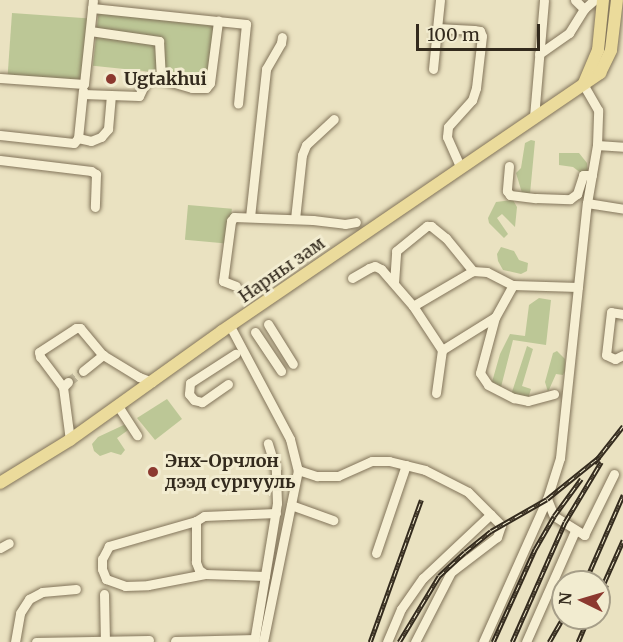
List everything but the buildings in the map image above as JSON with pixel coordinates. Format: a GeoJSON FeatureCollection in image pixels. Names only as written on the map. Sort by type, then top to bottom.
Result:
{"type":"FeatureCollection","features":[{"type":"Feature","properties":{"kind":"main road"},"geometry":{"type":"LineString","coordinates":[[583,84],[598,50],[603,0]]}},
{"type":"Feature","properties":{"kind":"main road","name":"Нарны зам"},"geometry":{"type":"LineString","coordinates":[[0,483],[70,440],[230,326],[600,72],[607,62],[616,0]]}},
{"type":"Feature","properties":{"kind":"street"},"geometry":{"type":"LineString","coordinates":[[433,69],[440,0]]}},
{"type":"Feature","properties":{"kind":"street"},"geometry":{"type":"LineString","coordinates":[[534,117],[544,0]]}},
{"type":"Feature","properties":{"kind":"street"},"geometry":{"type":"LineString","coordinates":[[575,0],[584,9]]}},
{"type":"Feature","properties":{"kind":"street"},"geometry":{"type":"LineString","coordinates":[[538,54],[569,33],[584,9],[594,0]]}},
{"type":"Feature","properties":{"kind":"street"},"geometry":{"type":"LineString","coordinates":[[0,135],[75,143],[78,138],[92,4],[247,25],[238,104]]}},
{"type":"Feature","properties":{"kind":"street"},"geometry":{"type":"LineString","coordinates":[[0,78],[111,95],[139,96],[147,79],[161,79],[192,88],[206,88],[210,83],[218,21]]}},
{"type":"Feature","properties":{"kind":"street"},"geometry":{"type":"LineString","coordinates":[[437,28],[480,31],[482,36],[476,88],[472,100],[448,127],[447,137],[461,168]]}},
{"type":"Feature","properties":{"kind":"street"},"geometry":{"type":"LineString","coordinates":[[90,31],[159,40],[161,79]]}},
{"type":"Feature","properties":{"kind":"street"},"geometry":{"type":"LineString","coordinates":[[250,217],[266,69],[282,37]]}},
{"type":"Feature","properties":{"kind":"street"},"geometry":{"type":"LineString","coordinates":[[483,642],[547,499],[560,458],[587,203],[597,145],[598,110],[583,84]]}},
{"type":"Feature","properties":{"kind":"street"},"geometry":{"type":"LineString","coordinates":[[78,138],[91,141],[101,137],[108,129],[111,95]]}},
{"type":"Feature","properties":{"kind":"street"},"geometry":{"type":"LineString","coordinates":[[295,219],[302,154],[306,145],[334,119]]}},
{"type":"Feature","properties":{"kind":"street"},"geometry":{"type":"LineString","coordinates":[[597,145],[623,147]]}},
{"type":"Feature","properties":{"kind":"street"},"geometry":{"type":"LineString","coordinates":[[0,160],[92,171],[96,174],[95,207]]}},
{"type":"Feature","properties":{"kind":"street"},"geometry":{"type":"LineString","coordinates":[[509,166],[507,191],[510,195],[536,198],[570,199],[577,194],[583,175],[592,175]]}},
{"type":"Feature","properties":{"kind":"street"},"geometry":{"type":"LineString","coordinates":[[587,203],[623,209]]}},
{"type":"Feature","properties":{"kind":"street"},"geometry":{"type":"LineString","coordinates":[[236,286],[223,281],[231,221],[234,217],[295,219],[345,224],[356,222]]}},
{"type":"Feature","properties":{"kind":"street"},"geometry":{"type":"LineString","coordinates":[[394,283],[396,251],[427,226],[431,226],[446,238],[473,272]]}},
{"type":"Feature","properties":{"kind":"street"},"geometry":{"type":"LineString","coordinates":[[352,278],[375,266],[394,283],[413,306],[442,350],[436,393]]}},
{"type":"Feature","properties":{"kind":"street"},"geometry":{"type":"LineString","coordinates":[[413,306],[473,272],[486,272],[513,285],[578,287]]}},
{"type":"Feature","properties":{"kind":"street"},"geometry":{"type":"LineString","coordinates":[[513,285],[495,317],[480,373],[484,381],[501,394],[528,401],[554,394]]}},
{"type":"Feature","properties":{"kind":"street"},"geometry":{"type":"LineString","coordinates":[[623,314],[611,312],[606,355],[615,359],[623,355]]}},
{"type":"Feature","properties":{"kind":"street"},"geometry":{"type":"LineString","coordinates":[[442,350],[495,317]]}},
{"type":"Feature","properties":{"kind":"street"},"geometry":{"type":"LineString","coordinates":[[268,324],[293,364]]}},
{"type":"Feature","properties":{"kind":"street"},"geometry":{"type":"LineString","coordinates":[[230,326],[290,439],[298,470],[257,641]]}},
{"type":"Feature","properties":{"kind":"street"},"geometry":{"type":"LineString","coordinates":[[70,440],[66,385],[40,357],[39,352],[75,328],[80,328],[104,355],[139,378],[152,382]]}},
{"type":"Feature","properties":{"kind":"street"},"geometry":{"type":"LineString","coordinates":[[255,333],[281,371]]}},
{"type":"Feature","properties":{"kind":"street"},"geometry":{"type":"LineString","coordinates":[[228,384],[202,402],[194,400],[189,394],[190,383],[235,354]]}},
{"type":"Feature","properties":{"kind":"street"},"geometry":{"type":"LineString","coordinates":[[83,371],[104,355]]}},
{"type":"Feature","properties":{"kind":"street"},"geometry":{"type":"LineString","coordinates":[[118,405],[137,435]]}},
{"type":"Feature","properties":{"kind":"street"},"geometry":{"type":"LineString","coordinates":[[257,641],[276,513],[276,470],[268,443]]}},
{"type":"Feature","properties":{"kind":"street"},"geometry":{"type":"LineString","coordinates":[[298,470],[317,477],[338,476],[372,461],[389,461],[406,465],[425,470],[468,492],[499,521],[502,529],[497,537],[451,572],[415,642]]}},
{"type":"Feature","properties":{"kind":"street"},"geometry":{"type":"LineString","coordinates":[[376,553],[406,465]]}},
{"type":"Feature","properties":{"kind":"street"},"geometry":{"type":"LineString","coordinates":[[547,499],[554,516],[582,536],[586,534],[614,474]]}},
{"type":"Feature","properties":{"kind":"street"},"geometry":{"type":"LineString","coordinates":[[291,505],[333,520]]}},
{"type":"Feature","properties":{"kind":"street"},"geometry":{"type":"LineString","coordinates":[[265,576],[205,574],[148,585],[125,586],[106,579],[102,569],[102,559],[109,546],[196,521],[204,516],[276,513]]}},
{"type":"Feature","properties":{"kind":"street"},"geometry":{"type":"LineString","coordinates":[[387,642],[401,609],[423,578],[492,514]]}},
{"type":"Feature","properties":{"kind":"street"},"geometry":{"type":"LineString","coordinates":[[196,521],[196,562],[199,570],[205,574]]}},
{"type":"Feature","properties":{"kind":"street"},"geometry":{"type":"LineString","coordinates":[[526,642],[575,531]]}},
{"type":"Feature","properties":{"kind":"street"},"geometry":{"type":"LineString","coordinates":[[0,548],[9,543]]}},
{"type":"Feature","properties":{"kind":"street"},"geometry":{"type":"LineString","coordinates":[[15,642],[20,613],[28,599],[42,592],[76,589]]}},
{"type":"Feature","properties":{"kind":"street"},"geometry":{"type":"LineString","coordinates":[[104,594],[105,640]]}},
{"type":"Feature","properties":{"kind":"street"},"geometry":{"type":"LineString","coordinates":[[36,642],[149,639]]}},
{"type":"Feature","properties":{"kind":"street"},"geometry":{"type":"LineString","coordinates":[[175,640],[257,641]]}},
{"type":"Feature","properties":{"kind":"green space"},"geometry":{"type":"Polygon","coordinates":[[[99,8],[214,20],[208,78],[93,66],[99,8]]]}},
{"type":"Feature","properties":{"kind":"green space"},"geometry":{"type":"Polygon","coordinates":[[[12,13],[90,18],[85,80],[8,75],[12,13]]]}},
{"type":"Feature","properties":{"kind":"green space"},"geometry":{"type":"Polygon","coordinates":[[[535,141],[530,194],[522,193],[516,173],[521,168],[525,143],[535,141]]]}},
{"type":"Feature","properties":{"kind":"green space"},"geometry":{"type":"Polygon","coordinates":[[[559,153],[579,153],[587,163],[588,172],[581,173],[573,167],[559,165],[559,153]]]}},
{"type":"Feature","properties":{"kind":"green space"},"geometry":{"type":"Polygon","coordinates":[[[513,200],[517,207],[515,227],[502,214],[497,218],[508,234],[504,238],[489,223],[488,218],[496,202],[513,200]]]}},
{"type":"Feature","properties":{"kind":"green space"},"geometry":{"type":"Polygon","coordinates":[[[188,205],[232,209],[229,244],[185,240],[188,205]]]}},
{"type":"Feature","properties":{"kind":"green space"},"geometry":{"type":"Polygon","coordinates":[[[501,247],[514,251],[519,260],[528,263],[527,271],[521,274],[503,270],[497,254],[501,247]]]}},
{"type":"Feature","properties":{"kind":"green space"},"geometry":{"type":"Polygon","coordinates":[[[539,298],[551,300],[546,345],[513,340],[501,387],[492,382],[500,354],[510,334],[525,336],[529,305],[539,298]]]}},
{"type":"Feature","properties":{"kind":"green space"},"geometry":{"type":"Polygon","coordinates":[[[527,346],[533,349],[522,386],[531,389],[528,399],[511,395],[527,346]]]}},
{"type":"Feature","properties":{"kind":"green space"},"geometry":{"type":"Polygon","coordinates":[[[557,351],[565,359],[565,371],[563,375],[556,374],[548,392],[545,382],[553,353],[557,351]]]}},
{"type":"Feature","properties":{"kind":"green space"},"geometry":{"type":"Polygon","coordinates":[[[167,399],[182,419],[155,440],[137,418],[167,399]]]}},
{"type":"Feature","properties":{"kind":"green space"},"geometry":{"type":"Polygon","coordinates":[[[128,423],[131,428],[117,438],[125,450],[121,455],[111,452],[100,456],[94,451],[92,444],[98,437],[128,423]]]}},
{"type":"Feature","properties":{"kind":"tunnel"},"geometry":{"type":"LineString","coordinates":[[68,382],[83,371]]}},
{"type":"Feature","properties":{"kind":"railway"},"geometry":{"type":"LineString","coordinates":[[594,463],[623,426]]}},
{"type":"Feature","properties":{"kind":"railway"},"geometry":{"type":"LineString","coordinates":[[399,642],[439,576],[491,531],[547,499],[599,457]]}},
{"type":"Feature","properties":{"kind":"railway"},"geometry":{"type":"LineString","coordinates":[[512,642],[565,522],[601,462]]}},
{"type":"Feature","properties":{"kind":"railway"},"geometry":{"type":"LineString","coordinates":[[493,642],[535,549],[554,516],[581,479]]}},
{"type":"Feature","properties":{"kind":"railway"},"geometry":{"type":"LineString","coordinates":[[590,570],[623,495]]}},
{"type":"Feature","properties":{"kind":"railway"},"geometry":{"type":"LineString","coordinates":[[370,642],[421,500]]}},
{"type":"Feature","properties":{"kind":"railway"},"geometry":{"type":"LineString","coordinates":[[610,570],[623,540]]}},
{"type":"Feature","properties":{"kind":"railway"},"geometry":{"type":"LineString","coordinates":[[549,642],[556,630]]}},
{"type":"Feature","properties":{"kind":"railway"},"geometry":{"type":"LineString","coordinates":[[578,642],[583,630]]}},
{"type":"Feature","properties":{"kind":"place","name":"Ugtakhui"},"geometry":{"type":"Point","coordinates":[111,79]}},
{"type":"Feature","properties":{"kind":"place","name":"Энх-Орчлон дээд сургууль"},"geometry":{"type":"Point","coordinates":[153,472]}}]}
